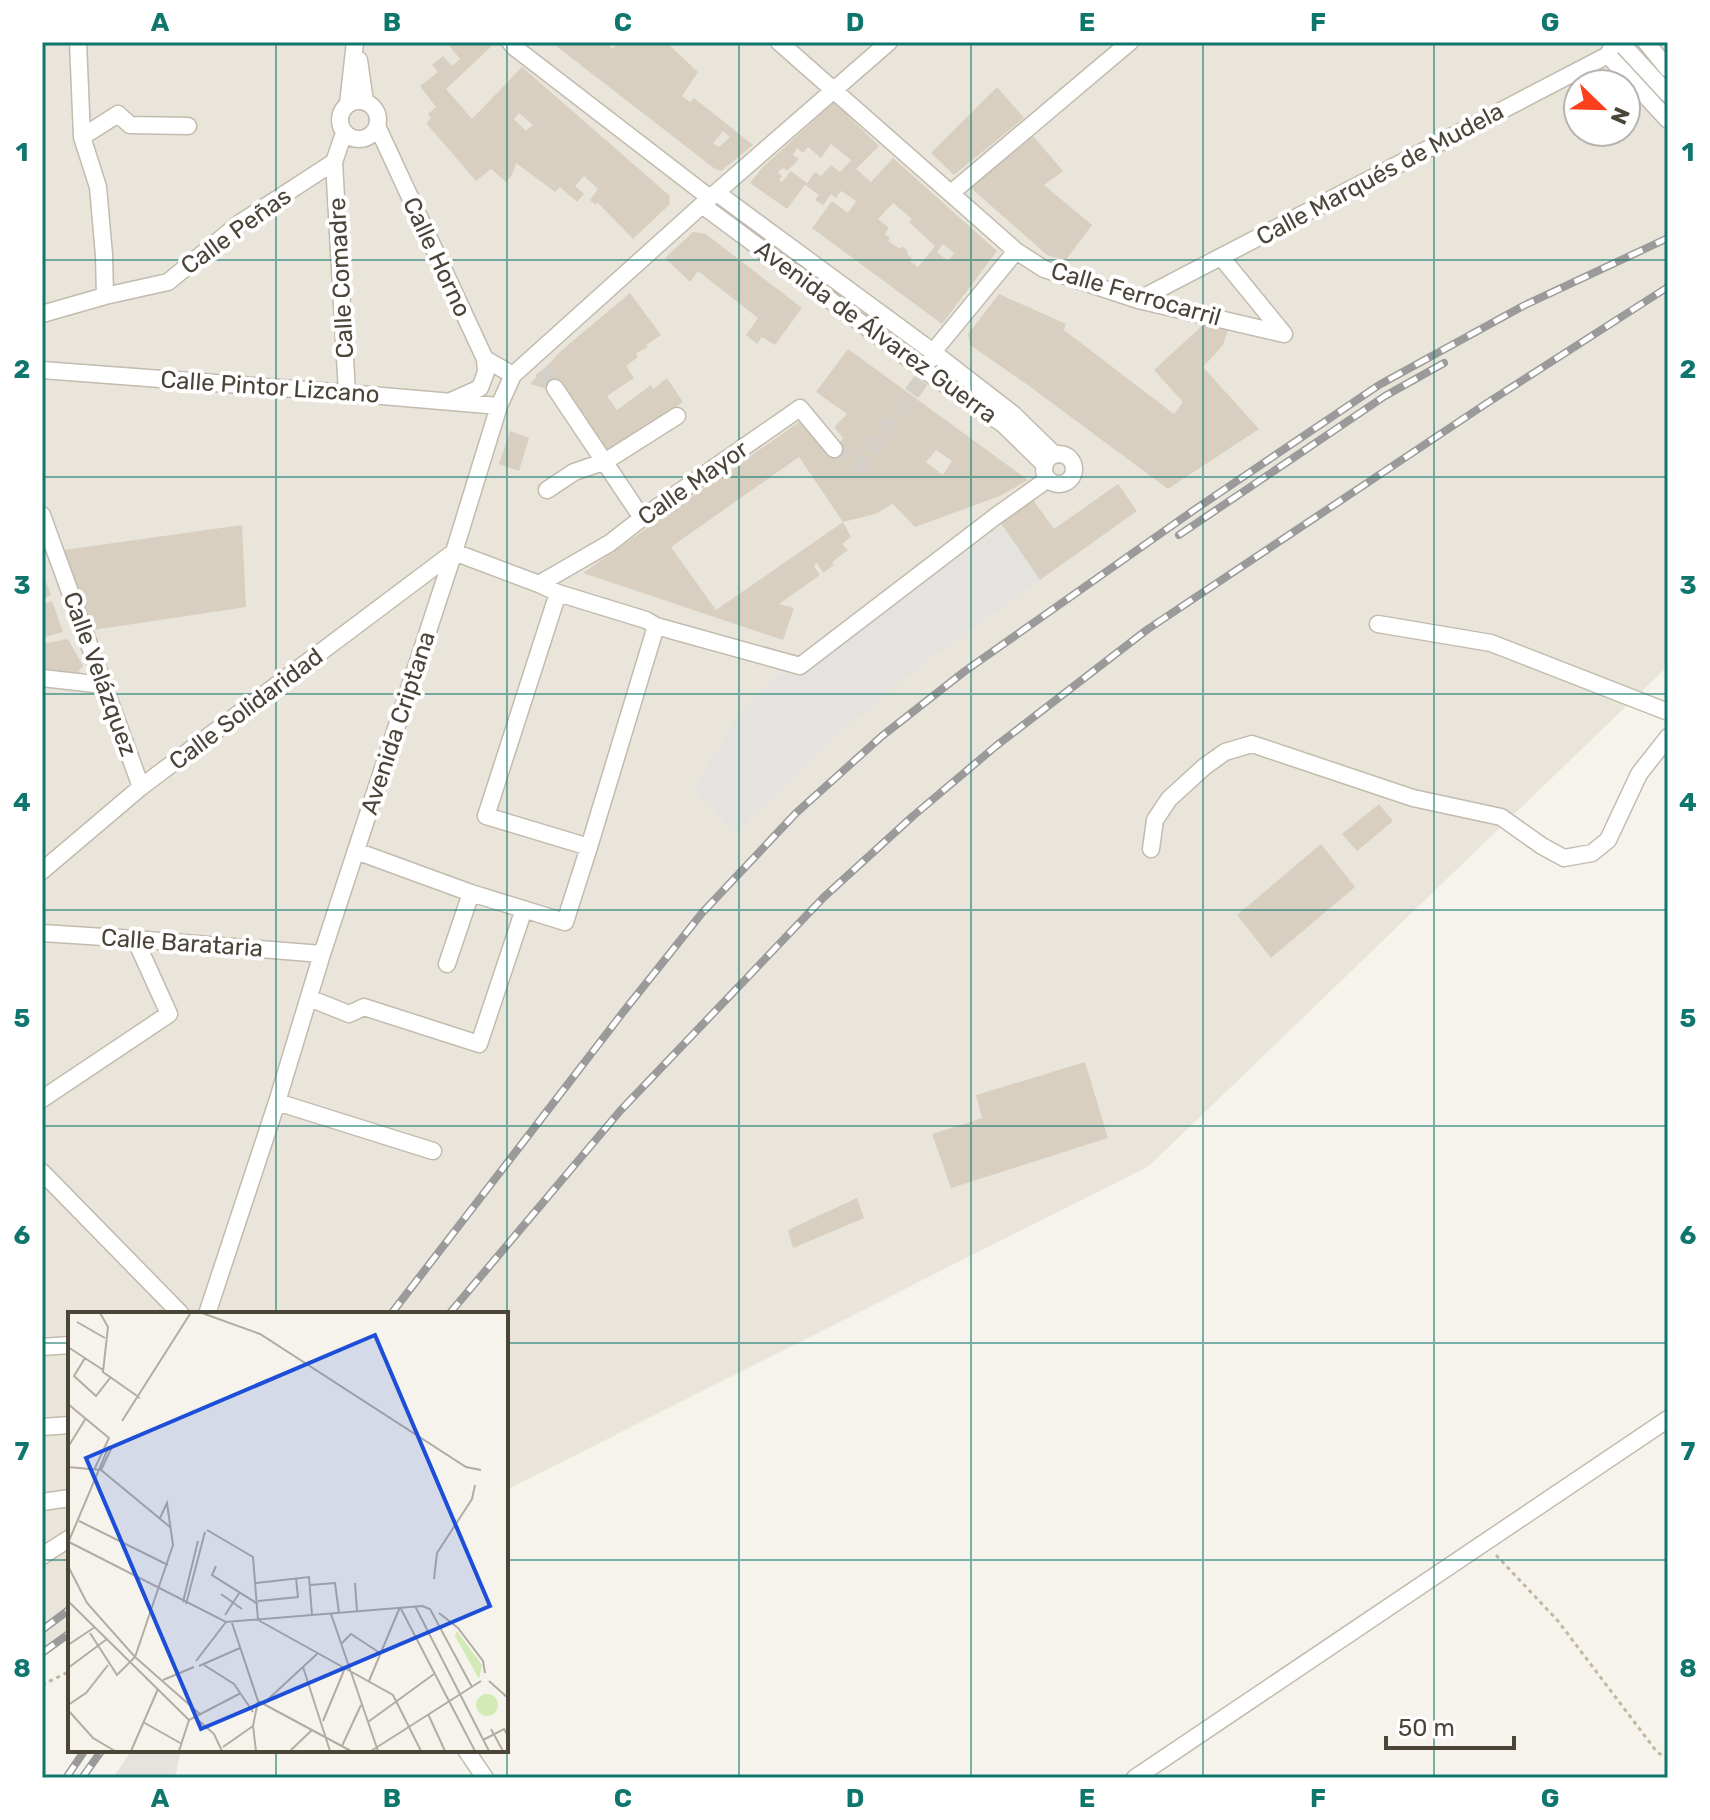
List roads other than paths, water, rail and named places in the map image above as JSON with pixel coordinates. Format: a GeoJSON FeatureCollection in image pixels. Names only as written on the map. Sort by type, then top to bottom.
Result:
{"type":"FeatureCollection","features":[{"type":"Feature","properties":{"kind":"street"},"geometry":{"type":"LineString","coordinates":[[78,42],[82,137],[98,187],[105,296]]}},
{"type":"Feature","properties":{"kind":"street"},"geometry":{"type":"LineString","coordinates":[[355,42],[356,103]]}},
{"type":"Feature","properties":{"kind":"street"},"geometry":{"type":"LineString","coordinates":[[510,42],[710,199]]}},
{"type":"Feature","properties":{"kind":"street","name":"Calle Ferrocarril"},"geometry":{"type":"LineString","coordinates":[[779,42],[1016,251],[1044,269],[1138,300],[1284,334],[1221,257]]}},
{"type":"Feature","properties":{"kind":"street","name":"Avenida Criptana"},"geometry":{"type":"LineString","coordinates":[[208,1312],[499,406],[513,375],[538,364],[710,199],[889,42]]}},
{"type":"Feature","properties":{"kind":"street"},"geometry":{"type":"LineString","coordinates":[[951,193],[1130,42]]}},
{"type":"Feature","properties":{"kind":"street"},"geometry":{"type":"LineString","coordinates":[[1646,42],[1668,69]]}},
{"type":"Feature","properties":{"kind":"street"},"geometry":{"type":"LineString","coordinates":[[1614,46],[1668,94]]}},
{"type":"Feature","properties":{"kind":"street"},"geometry":{"type":"LineString","coordinates":[[1614,46],[1668,120]]}},
{"type":"Feature","properties":{"kind":"street","name":"Calle Marqués de Mudela"},"geometry":{"type":"LineString","coordinates":[[1138,300],[1614,46]]}},
{"type":"Feature","properties":{"kind":"street"},"geometry":{"type":"LineString","coordinates":[[356,103],[375,109],[377,114],[374,132],[362,139],[350,137],[341,128],[340,114],[356,103]]}},
{"type":"Feature","properties":{"kind":"street"},"geometry":{"type":"LineString","coordinates":[[82,137],[118,114],[130,125],[188,126]]}},
{"type":"Feature","properties":{"kind":"street","name":"Calle Horno"},"geometry":{"type":"LineString","coordinates":[[377,126],[485,359]]}},
{"type":"Feature","properties":{"kind":"street"},"geometry":{"type":"LineString","coordinates":[[334,162],[344,133]]}},
{"type":"Feature","properties":{"kind":"street","name":"Calle Peñas"},"geometry":{"type":"LineString","coordinates":[[42,314],[168,282],[240,223],[334,162]]}},
{"type":"Feature","properties":{"kind":"street","name":"Calle Comadre"},"geometry":{"type":"LineString","coordinates":[[334,162],[347,393]]}},
{"type":"Feature","properties":{"kind":"street","name":"Avenida de Álvarez Guerra"},"geometry":{"type":"LineString","coordinates":[[710,199],[933,352],[1013,414],[1049,467]]}},
{"type":"Feature","properties":{"kind":"street","name":"Avenida de Álvarez Guerra"},"geometry":{"type":"LineString","coordinates":[[710,199],[927,372],[1004,425],[1049,467]]}},
{"type":"Feature","properties":{"kind":"street"},"geometry":{"type":"LineString","coordinates":[[927,372],[933,352],[1016,251]]}},
{"type":"Feature","properties":{"kind":"street"},"geometry":{"type":"LineString","coordinates":[[485,359],[513,375]]}},
{"type":"Feature","properties":{"kind":"street"},"geometry":{"type":"LineString","coordinates":[[449,402],[480,388],[486,372],[485,359]]}},
{"type":"Feature","properties":{"kind":"street","name":"Calle Pintor Lizcano"},"geometry":{"type":"LineString","coordinates":[[42,370],[499,406]]}},
{"type":"Feature","properties":{"kind":"street"},"geometry":{"type":"LineString","coordinates":[[555,388],[642,518]]}},
{"type":"Feature","properties":{"kind":"street","name":"Calle Mayor"},"geometry":{"type":"LineString","coordinates":[[539,584],[610,543],[800,408],[834,449]]}},
{"type":"Feature","properties":{"kind":"street"},"geometry":{"type":"LineString","coordinates":[[547,490],[574,472],[606,461],[677,416]]}},
{"type":"Feature","properties":{"kind":"street"},"geometry":{"type":"LineString","coordinates":[[454,552],[558,593],[646,620],[656,626],[800,666],[996,516],[1049,467]]}},
{"type":"Feature","properties":{"kind":"street","name":"Calle Velázquez"},"geometry":{"type":"LineString","coordinates":[[42,515],[141,787]]}},
{"type":"Feature","properties":{"kind":"street","name":"Calle Solidaridad"},"geometry":{"type":"LineString","coordinates":[[42,871],[141,787],[454,552]]}},
{"type":"Feature","properties":{"kind":"street"},"geometry":{"type":"LineString","coordinates":[[558,593],[486,816],[589,847]]}},
{"type":"Feature","properties":{"kind":"street"},"geometry":{"type":"LineString","coordinates":[[1378,624],[1491,643],[1668,712]]}},
{"type":"Feature","properties":{"kind":"street"},"geometry":{"type":"LineString","coordinates":[[356,851],[471,893],[565,922],[656,626]]}},
{"type":"Feature","properties":{"kind":"street"},"geometry":{"type":"LineString","coordinates":[[42,678],[104,685]]}},
{"type":"Feature","properties":{"kind":"street"},"geometry":{"type":"LineString","coordinates":[[1151,849],[1155,820],[1169,799],[1225,752],[1252,744],[1413,798],[1501,817],[1564,858],[1592,853],[1608,840],[1639,774],[1668,737]]}},
{"type":"Feature","properties":{"kind":"street"},"geometry":{"type":"LineString","coordinates":[[447,964],[471,893]]}},
{"type":"Feature","properties":{"kind":"street"},"geometry":{"type":"LineString","coordinates":[[309,998],[349,1014],[364,1007],[479,1044],[524,909]]}},
{"type":"Feature","properties":{"kind":"street","name":"Calle Barataria"},"geometry":{"type":"LineString","coordinates":[[42,933],[322,954]]}},
{"type":"Feature","properties":{"kind":"street"},"geometry":{"type":"LineString","coordinates":[[42,1099],[169,1014],[135,939]]}},
{"type":"Feature","properties":{"kind":"street"},"geometry":{"type":"LineString","coordinates":[[277,1102],[433,1151]]}},
{"type":"Feature","properties":{"kind":"street"},"geometry":{"type":"LineString","coordinates":[[42,1172],[179,1312]]}},
{"type":"Feature","properties":{"kind":"street"},"geometry":{"type":"LineString","coordinates":[[42,1347],[68,1345]]}},
{"type":"Feature","properties":{"kind":"street"},"geometry":{"type":"LineString","coordinates":[[1135,1778],[1668,1419]]}},
{"type":"Feature","properties":{"kind":"street"},"geometry":{"type":"LineString","coordinates":[[42,1427],[68,1425]]}},
{"type":"Feature","properties":{"kind":"street"},"geometry":{"type":"LineString","coordinates":[[42,1502],[68,1498]]}},
{"type":"Feature","properties":{"kind":"street"},"geometry":{"type":"LineString","coordinates":[[42,1556],[68,1539]]}},
{"type":"Feature","properties":{"kind":"street"},"geometry":{"type":"LineString","coordinates":[[467,1752],[485,1778]]}},
{"type":"Feature","properties":{"kind":"tunnel"},"geometry":{"type":"LineString","coordinates":[[542,370],[555,388]]}},
{"type":"Feature","properties":{"kind":"tunnel"},"geometry":{"type":"LineString","coordinates":[[834,449],[859,466],[927,372]]}},
{"type":"Feature","properties":{"kind":"railway"},"geometry":{"type":"LineString","coordinates":[[393,1312],[702,913],[796,813],[882,736],[965,671],[1379,385],[1523,306],[1668,238]]}},
{"type":"Feature","properties":{"kind":"railway"},"geometry":{"type":"LineString","coordinates":[[451,1312],[620,1111],[824,897],[996,746],[1148,629],[1484,405],[1668,287]]}},
{"type":"Feature","properties":{"kind":"railway"},"geometry":{"type":"LineString","coordinates":[[1179,535],[1385,396],[1444,363]]}},
{"type":"Feature","properties":{"kind":"railway"},"geometry":{"type":"LineString","coordinates":[[42,1630],[68,1610]]}},
{"type":"Feature","properties":{"kind":"railway"},"geometry":{"type":"LineString","coordinates":[[42,1653],[68,1634]]}},
{"type":"Feature","properties":{"kind":"railway"},"geometry":{"type":"LineString","coordinates":[[66,1778],[84,1752]]}},
{"type":"Feature","properties":{"kind":"railway"},"geometry":{"type":"LineString","coordinates":[[82,1778],[101,1752]]}}]}
